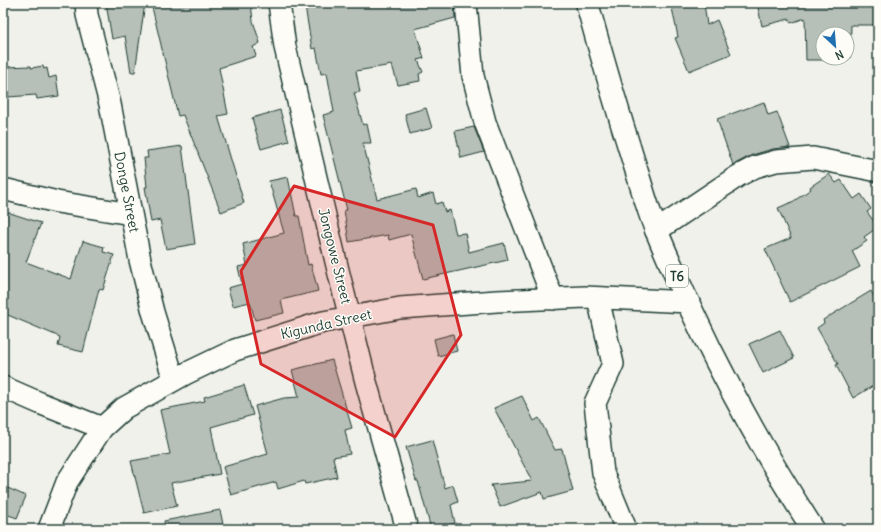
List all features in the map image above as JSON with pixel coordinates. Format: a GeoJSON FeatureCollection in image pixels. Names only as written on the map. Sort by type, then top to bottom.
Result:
{"type":"FeatureCollection","features":[{"type":"Feature","properties":{"kind":"highway","name":"T6"},"geometry":{"type":"LineString","coordinates":[[587,3],[608,83],[656,231],[741,411],[780,478],[813,529]]}},
{"type":"Feature","properties":{"kind":"street","name":"Donge Street"},"geometry":{"type":"LineString","coordinates":[[86,3],[87,16],[110,104],[153,312],[174,380]]}},
{"type":"Feature","properties":{"kind":"street","name":"Jongowe Street"},"geometry":{"type":"LineString","coordinates":[[279,3],[285,47],[350,318],[407,529]]}},
{"type":"Feature","properties":{"kind":"street"},"geometry":{"type":"LineString","coordinates":[[466,3],[473,76],[486,122],[553,299]]}},
{"type":"Feature","properties":{"kind":"street"},"geometry":{"type":"LineString","coordinates":[[656,231],[738,176],[755,167],[776,161],[813,158],[878,171]]}},
{"type":"Feature","properties":{"kind":"street"},"geometry":{"type":"LineString","coordinates":[[3,189],[57,202],[132,214]]}},
{"type":"Feature","properties":{"kind":"street"},"geometry":{"type":"LineString","coordinates":[[598,298],[613,364],[595,404],[603,473],[626,529]]}},
{"type":"Feature","properties":{"kind":"street","name":"Kigunda Street"},"geometry":{"type":"LineString","coordinates":[[49,529],[67,482],[102,428],[124,408],[174,380],[235,350],[296,330],[400,308],[553,299],[598,298],[689,302]]}},
{"type":"Feature","properties":{"kind":"street"},"geometry":{"type":"LineString","coordinates":[[3,386],[42,404],[102,428]]}},
{"type":"Feature","properties":{"kind":"highlighted area"},"geometry":{"type":"Polygon","coordinates":[[[294,186],[433,225],[461,335],[395,437],[261,364],[241,271],[294,186]]]}},
{"type":"Feature","properties":{"kind":"building"},"geometry":{"type":"Polygon","coordinates":[[[106,3],[145,3],[135,72],[131,72],[125,36],[112,39],[106,3]]]}},
{"type":"Feature","properties":{"kind":"building"},"geometry":{"type":"Polygon","coordinates":[[[151,3],[251,3],[253,21],[260,43],[253,47],[256,56],[219,68],[228,114],[218,116],[244,203],[221,212],[183,115],[178,116],[151,3]]]}},
{"type":"Feature","properties":{"kind":"building"},"geometry":{"type":"Polygon","coordinates":[[[348,3],[454,3],[455,18],[415,29],[424,58],[418,60],[423,72],[419,74],[420,81],[398,85],[392,65],[356,71],[360,92],[354,93],[363,125],[367,124],[371,143],[363,143],[377,199],[416,189],[418,198],[433,193],[436,204],[442,202],[445,212],[450,210],[456,234],[465,233],[469,252],[504,243],[508,260],[423,279],[411,234],[389,240],[388,235],[349,242],[344,210],[347,210],[323,115],[334,112],[327,73],[321,74],[316,48],[312,49],[305,6],[321,4],[321,7],[348,3]]]}},
{"type":"Feature","properties":{"kind":"building"},"geometry":{"type":"Polygon","coordinates":[[[671,3],[704,3],[707,25],[717,20],[731,54],[689,71],[675,38],[678,37],[671,3]]]}},
{"type":"Feature","properties":{"kind":"building"},"geometry":{"type":"Polygon","coordinates":[[[757,3],[878,3],[878,25],[815,26],[815,60],[806,60],[805,18],[791,23],[789,19],[762,26],[757,3]]]}},
{"type":"Feature","properties":{"kind":"building"},"geometry":{"type":"Polygon","coordinates":[[[31,66],[31,68],[43,66],[44,69],[47,68],[49,78],[56,76],[59,96],[37,99],[36,95],[8,97],[6,67],[31,66]]]}},
{"type":"Feature","properties":{"kind":"building"},"geometry":{"type":"Polygon","coordinates":[[[764,102],[768,115],[777,112],[790,147],[773,149],[752,155],[733,165],[717,119],[764,102]]]}},
{"type":"Feature","properties":{"kind":"building"},"geometry":{"type":"Polygon","coordinates":[[[426,108],[432,128],[410,134],[405,114],[426,108]]]}},
{"type":"Feature","properties":{"kind":"building"},"geometry":{"type":"Polygon","coordinates":[[[280,110],[289,141],[261,149],[252,118],[280,110]]]}},
{"type":"Feature","properties":{"kind":"building"},"geometry":{"type":"Polygon","coordinates":[[[474,127],[484,152],[461,158],[455,131],[474,127]]]}},
{"type":"Feature","properties":{"kind":"building"},"geometry":{"type":"Polygon","coordinates":[[[182,146],[195,244],[166,249],[160,220],[151,222],[145,187],[147,187],[144,158],[148,158],[147,151],[182,146]]]}},
{"type":"Feature","properties":{"kind":"building"},"geometry":{"type":"Polygon","coordinates":[[[829,174],[836,183],[841,180],[854,199],[861,194],[871,209],[867,212],[878,227],[864,237],[867,241],[852,251],[860,267],[790,302],[765,249],[791,238],[778,208],[794,201],[811,189],[810,187],[829,174]]]}},
{"type":"Feature","properties":{"kind":"building"},"geometry":{"type":"Polygon","coordinates":[[[288,177],[296,216],[299,216],[308,265],[311,264],[318,291],[281,300],[284,313],[255,320],[250,302],[233,306],[228,288],[242,284],[238,267],[247,265],[243,244],[284,233],[269,181],[288,177]]]}},
{"type":"Feature","properties":{"kind":"building"},"geometry":{"type":"Polygon","coordinates":[[[7,212],[41,223],[26,262],[71,279],[83,241],[104,247],[103,252],[114,255],[103,290],[99,289],[83,352],[58,346],[60,337],[3,313],[3,224],[7,212]]]}},
{"type":"Feature","properties":{"kind":"building"},"geometry":{"type":"Polygon","coordinates":[[[871,291],[878,305],[878,383],[853,398],[836,365],[838,364],[817,328],[824,323],[823,320],[871,291]]]}},
{"type":"Feature","properties":{"kind":"building"},"geometry":{"type":"Polygon","coordinates":[[[780,330],[794,358],[763,373],[749,344],[780,330]]]}},
{"type":"Feature","properties":{"kind":"building"},"geometry":{"type":"Polygon","coordinates":[[[453,334],[457,351],[438,356],[434,339],[453,334]]]}},
{"type":"Feature","properties":{"kind":"building"},"geometry":{"type":"Polygon","coordinates":[[[332,360],[352,428],[345,430],[350,454],[333,457],[337,477],[305,484],[304,481],[278,489],[276,482],[231,495],[223,467],[268,454],[255,406],[284,398],[299,397],[292,370],[332,360]]]}},
{"type":"Feature","properties":{"kind":"building"},"geometry":{"type":"Polygon","coordinates":[[[244,385],[253,415],[211,427],[220,474],[171,483],[177,506],[144,513],[131,461],[170,454],[160,410],[205,401],[204,397],[244,385]]]}},
{"type":"Feature","properties":{"kind":"building"},"geometry":{"type":"Polygon","coordinates":[[[522,396],[534,421],[539,418],[555,450],[562,449],[573,491],[544,499],[542,492],[500,507],[491,485],[532,481],[494,408],[522,396]]]}},
{"type":"Feature","properties":{"kind":"building"},"geometry":{"type":"Polygon","coordinates":[[[432,440],[445,488],[453,485],[458,502],[451,505],[455,523],[431,529],[418,481],[416,481],[406,447],[432,440]]]}},
{"type":"Feature","properties":{"kind":"building"},"geometry":{"type":"Polygon","coordinates":[[[3,486],[26,496],[17,518],[3,513],[3,486]]]}},
{"type":"Feature","properties":{"kind":"building"},"geometry":{"type":"Polygon","coordinates":[[[220,510],[224,529],[165,529],[164,521],[220,510]]]}}]}
